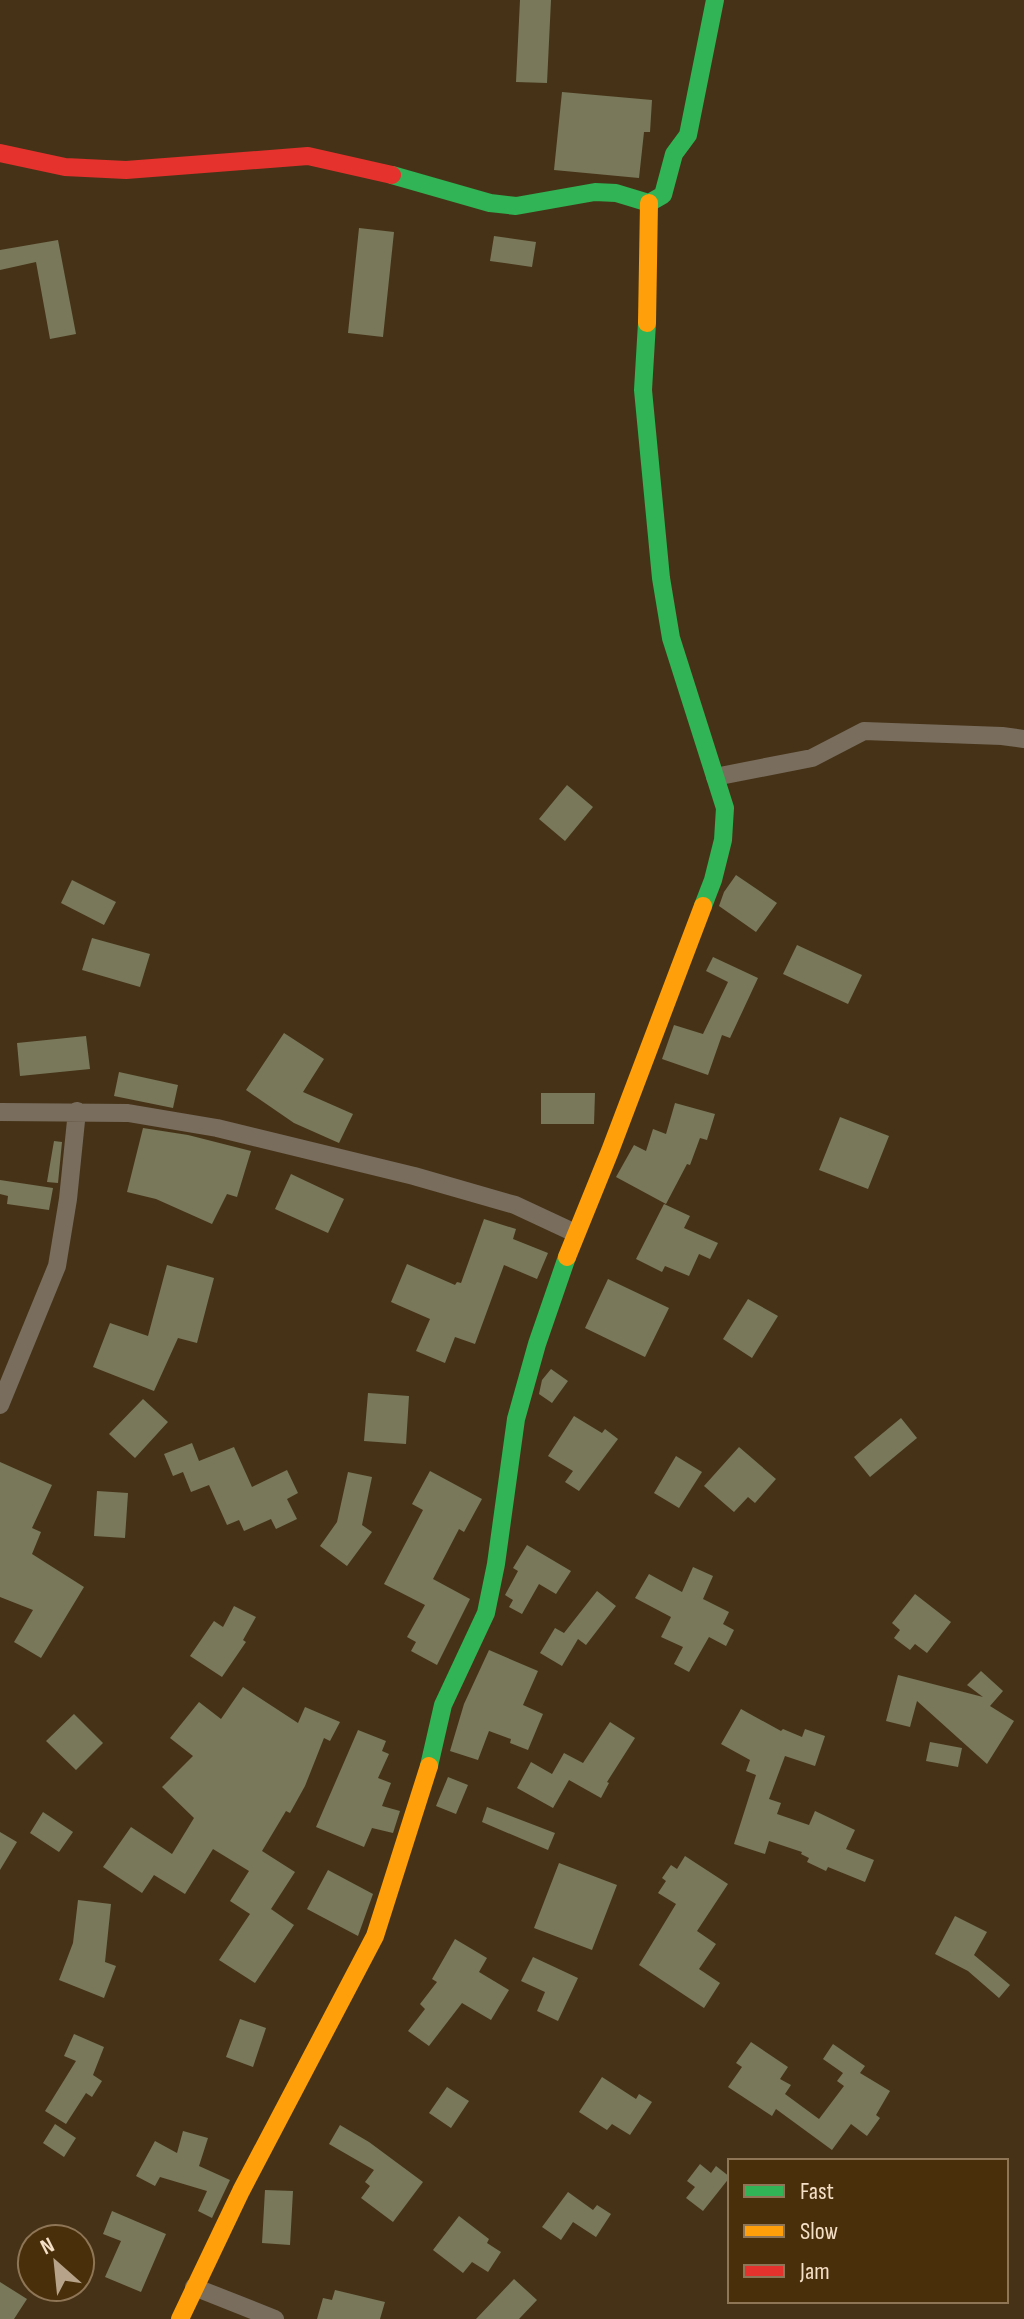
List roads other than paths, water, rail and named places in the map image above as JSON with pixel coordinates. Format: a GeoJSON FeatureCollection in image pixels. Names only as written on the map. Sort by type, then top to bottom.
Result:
{"type":"FeatureCollection","features":[{"type":"Feature","properties":{"kind":"street"},"geometry":{"type":"LineString","coordinates":[[0,153],[65,167],[126,170],[308,156],[355,165],[490,203],[516,206],[595,192],[616,193],[649,203],[663,195],[674,154],[688,135],[715,0]]}},
{"type":"Feature","properties":{"kind":"street"},"geometry":{"type":"LineString","coordinates":[[180,2319],[241,2191],[375,1936],[427,1776],[443,1705],[486,1613],[516,1419],[537,1344],[575,1233],[610,1151],[713,880],[723,840],[725,808],[671,638],[661,578],[643,390],[649,299],[649,203]]}},
{"type":"Feature","properties":{"kind":"street"},"geometry":{"type":"LineString","coordinates":[[715,777],[812,758],[864,731],[1024,739]]}},
{"type":"Feature","properties":{"kind":"street"},"geometry":{"type":"LineString","coordinates":[[0,1405],[57,1266],[77,1111]]}},
{"type":"Feature","properties":{"kind":"street"},"geometry":{"type":"LineString","coordinates":[[0,1112],[128,1113],[232,1132],[414,1176],[515,1205],[575,1233]]}},
{"type":"Feature","properties":{"kind":"street"},"geometry":{"type":"LineString","coordinates":[[194,2287],[275,2319]]}}]}
